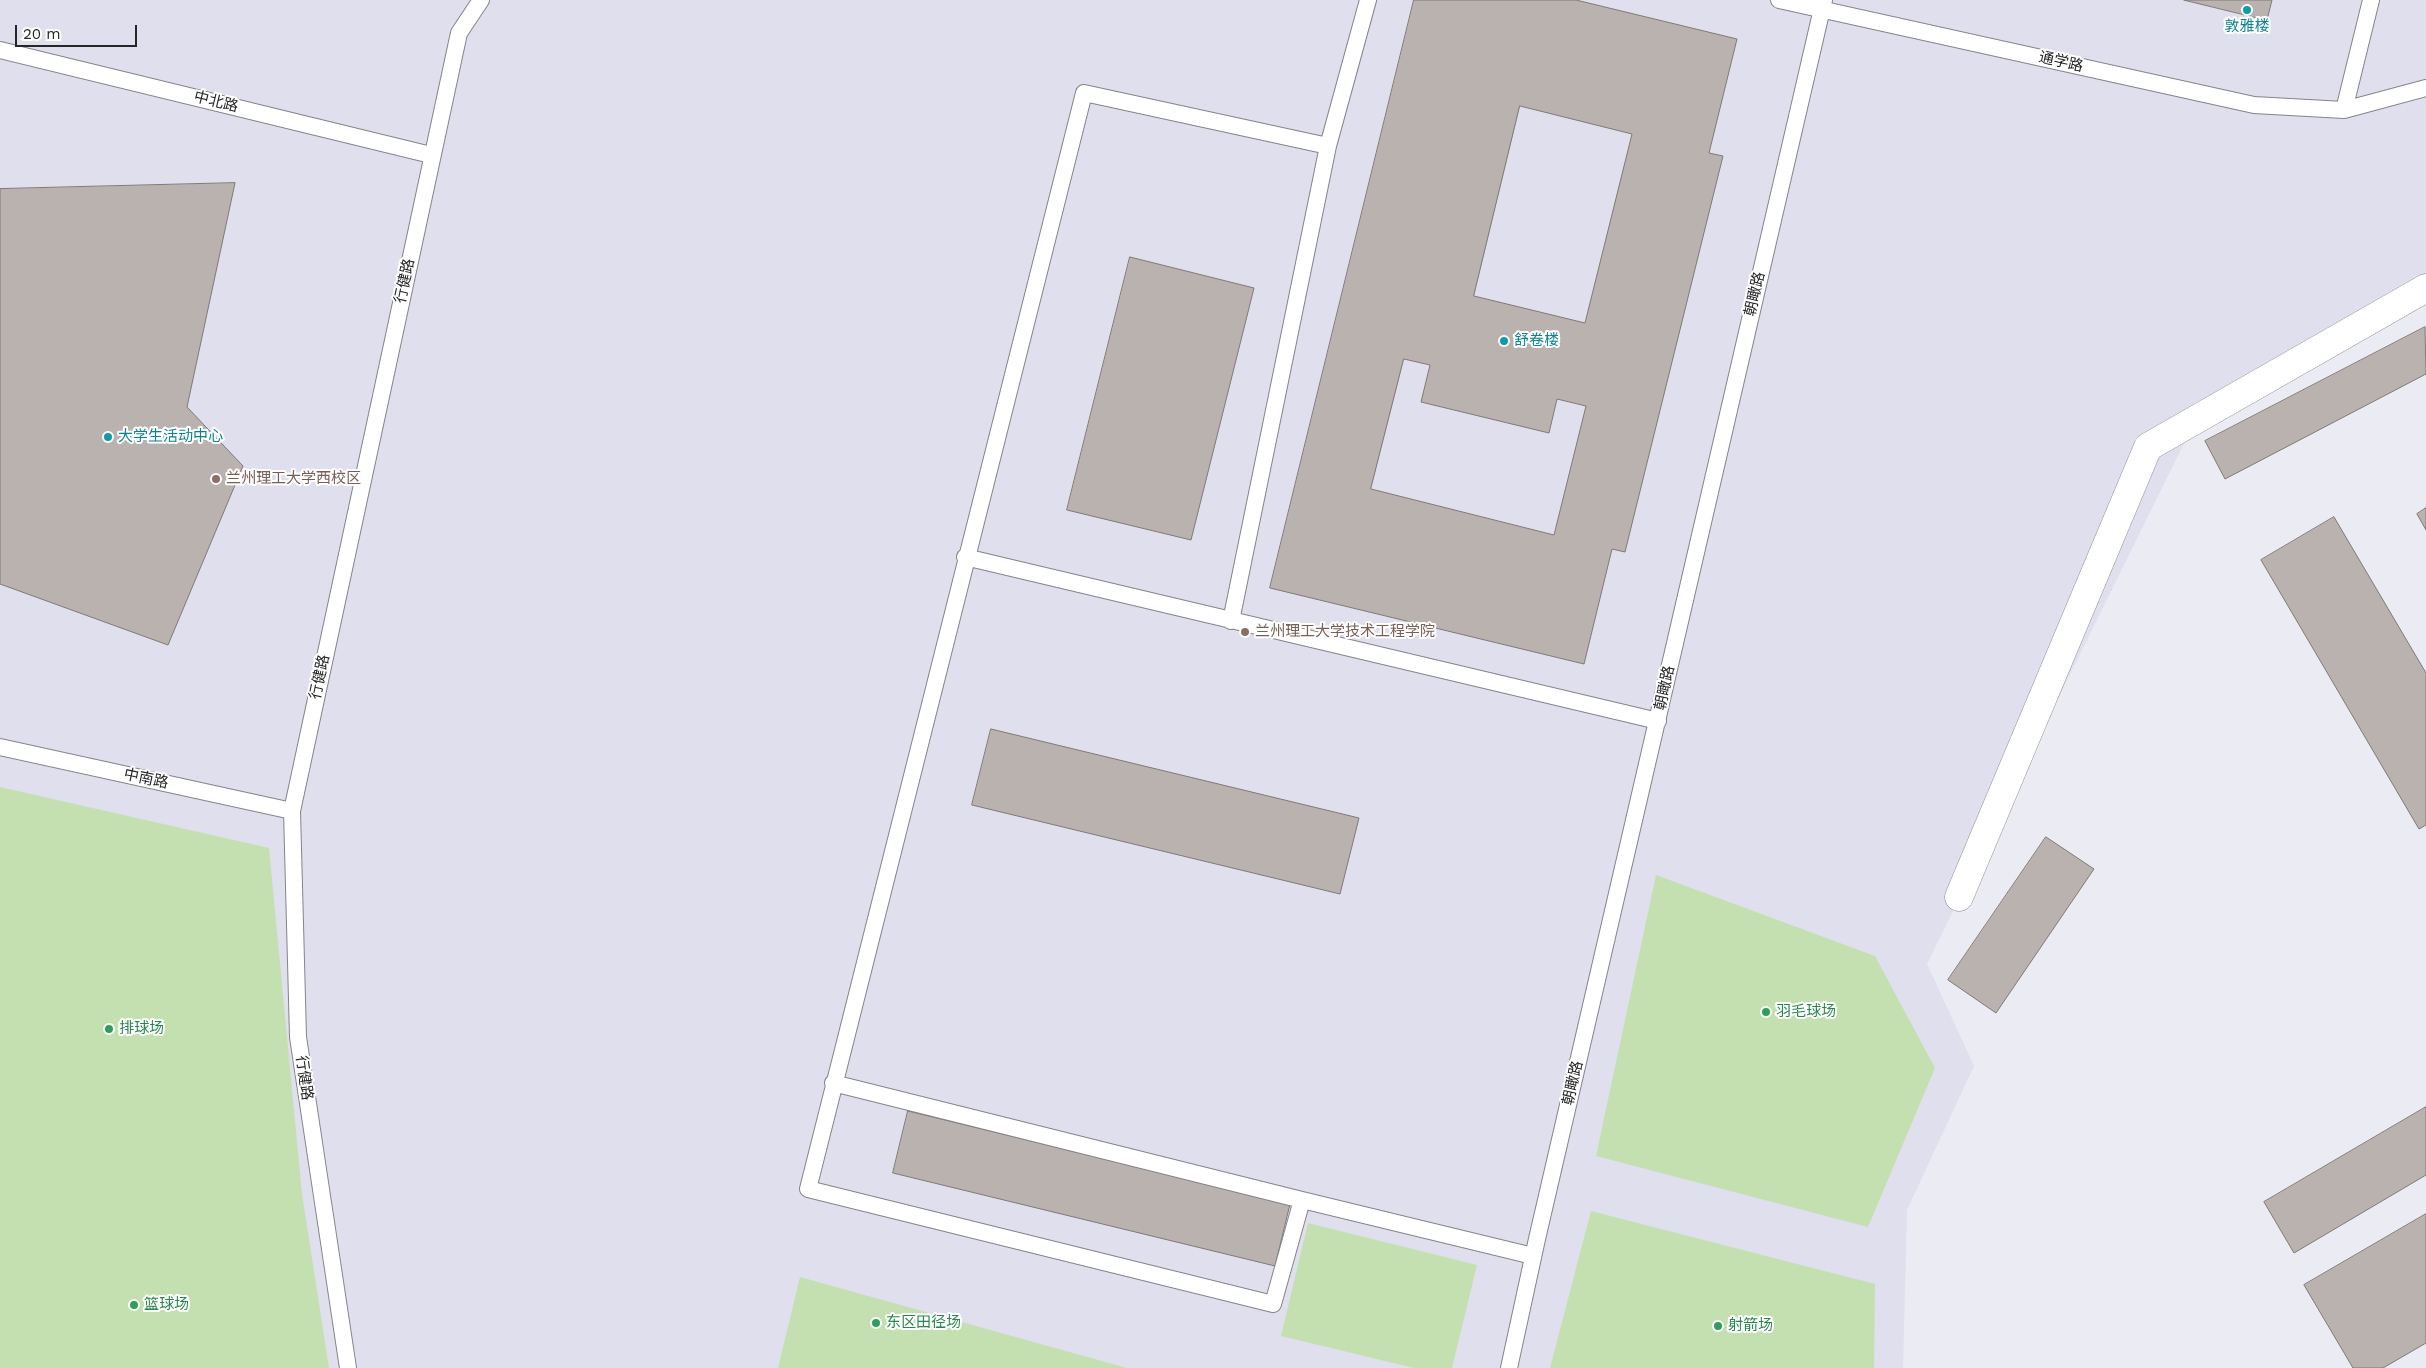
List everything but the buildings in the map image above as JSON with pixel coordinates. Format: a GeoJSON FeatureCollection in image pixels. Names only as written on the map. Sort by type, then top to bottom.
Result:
{"type":"FeatureCollection","features":[{"type":"Feature","properties":{"kind":"street"},"geometry":{"type":"LineString","coordinates":[[1959,897],[2148,447],[2426,288]]}},
{"type":"Feature","properties":{"kind":"lane","name":"行健路"},"geometry":{"type":"LineString","coordinates":[[348,1368],[298,1037],[292,811],[431,154],[459,33],[481,0]]}},
{"type":"Feature","properties":{"kind":"lane"},"geometry":{"type":"LineString","coordinates":[[1231,621],[1328,146],[1368,0]]}},
{"type":"Feature","properties":{"kind":"lane","name":"通学路"},"geometry":{"type":"LineString","coordinates":[[1779,0],[1822,4],[2254,105],[2344,110],[2426,88]]}},
{"type":"Feature","properties":{"kind":"lane"},"geometry":{"type":"LineString","coordinates":[[2344,110],[2371,0]]}},
{"type":"Feature","properties":{"kind":"lane","name":"朝瞰路"},"geometry":{"type":"LineString","coordinates":[[1509,1368],[1533,1256],[1822,4]]}},
{"type":"Feature","properties":{"kind":"lane","name":"中北路"},"geometry":{"type":"LineString","coordinates":[[0,50],[431,154]]}},
{"type":"Feature","properties":{"kind":"lane"},"geometry":{"type":"LineString","coordinates":[[1302,1200],[1273,1304],[808,1189],[833,1083],[1084,93],[1328,146]]}},
{"type":"Feature","properties":{"kind":"lane"},"geometry":{"type":"LineString","coordinates":[[966,557],[1658,721]]}},
{"type":"Feature","properties":{"kind":"lane","name":"中南路"},"geometry":{"type":"LineString","coordinates":[[0,747],[292,811]]}},
{"type":"Feature","properties":{"kind":"lane"},"geometry":{"type":"LineString","coordinates":[[833,1083],[1533,1256]]}},
{"type":"Feature","properties":{"kind":"shaded area","name":"兰州理工大学技术工程学院"},"geometry":{"type":"Polygon","coordinates":[[[0,0],[2426,0],[2426,279],[2198,415],[1927,964],[1974,1066],[1907,1210],[1903,1368],[0,1368],[0,0]]]}},
{"type":"Feature","properties":{"kind":"green space"},"geometry":{"type":"Polygon","coordinates":[[[0,787],[269,848],[302,1194],[329,1368],[0,1368],[0,787]]]}},
{"type":"Feature","properties":{"kind":"green space","name":"羽毛球场"},"geometry":{"type":"Polygon","coordinates":[[[1656,875],[1875,956],[1935,1068],[1868,1227],[1596,1156],[1656,875]]]}},
{"type":"Feature","properties":{"kind":"green space","name":"射箭场"},"geometry":{"type":"Polygon","coordinates":[[[1591,1211],[1875,1284],[1874,1368],[1550,1368],[1591,1211]]]}},
{"type":"Feature","properties":{"kind":"green space"},"geometry":{"type":"Polygon","coordinates":[[[1308,1223],[1477,1265],[1452,1368],[1414,1368],[1281,1336],[1308,1223]]]}},
{"type":"Feature","properties":{"kind":"green space","name":"东区田径场"},"geometry":{"type":"Polygon","coordinates":[[[800,1277],[1127,1368],[778,1368],[800,1277]]]}},
{"type":"Feature","properties":{"kind":"place","name":"敦雅楼"},"geometry":{"type":"Point","coordinates":[2247,10]}},
{"type":"Feature","properties":{"kind":"place","name":"舒卷楼"},"geometry":{"type":"Point","coordinates":[1504,341]}},
{"type":"Feature","properties":{"kind":"place","name":"大学生活动中心"},"geometry":{"type":"Point","coordinates":[108,437]}},
{"type":"Feature","properties":{"kind":"place","name":"兰州理工大学西校区"},"geometry":{"type":"Point","coordinates":[216,479]}},
{"type":"Feature","properties":{"kind":"place","name":"兰州理工大学技术工程学院"},"geometry":{"type":"Point","coordinates":[1245,632]}},
{"type":"Feature","properties":{"kind":"place","name":"羽毛球场"},"geometry":{"type":"Point","coordinates":[1766,1012]}},
{"type":"Feature","properties":{"kind":"place","name":"排球场"},"geometry":{"type":"Point","coordinates":[109,1029]}},
{"type":"Feature","properties":{"kind":"place","name":"篮球场"},"geometry":{"type":"Point","coordinates":[134,1305]}},
{"type":"Feature","properties":{"kind":"place","name":"东区田径场"},"geometry":{"type":"Point","coordinates":[876,1323]}},
{"type":"Feature","properties":{"kind":"place","name":"射箭场"},"geometry":{"type":"Point","coordinates":[1718,1326]}}]}
